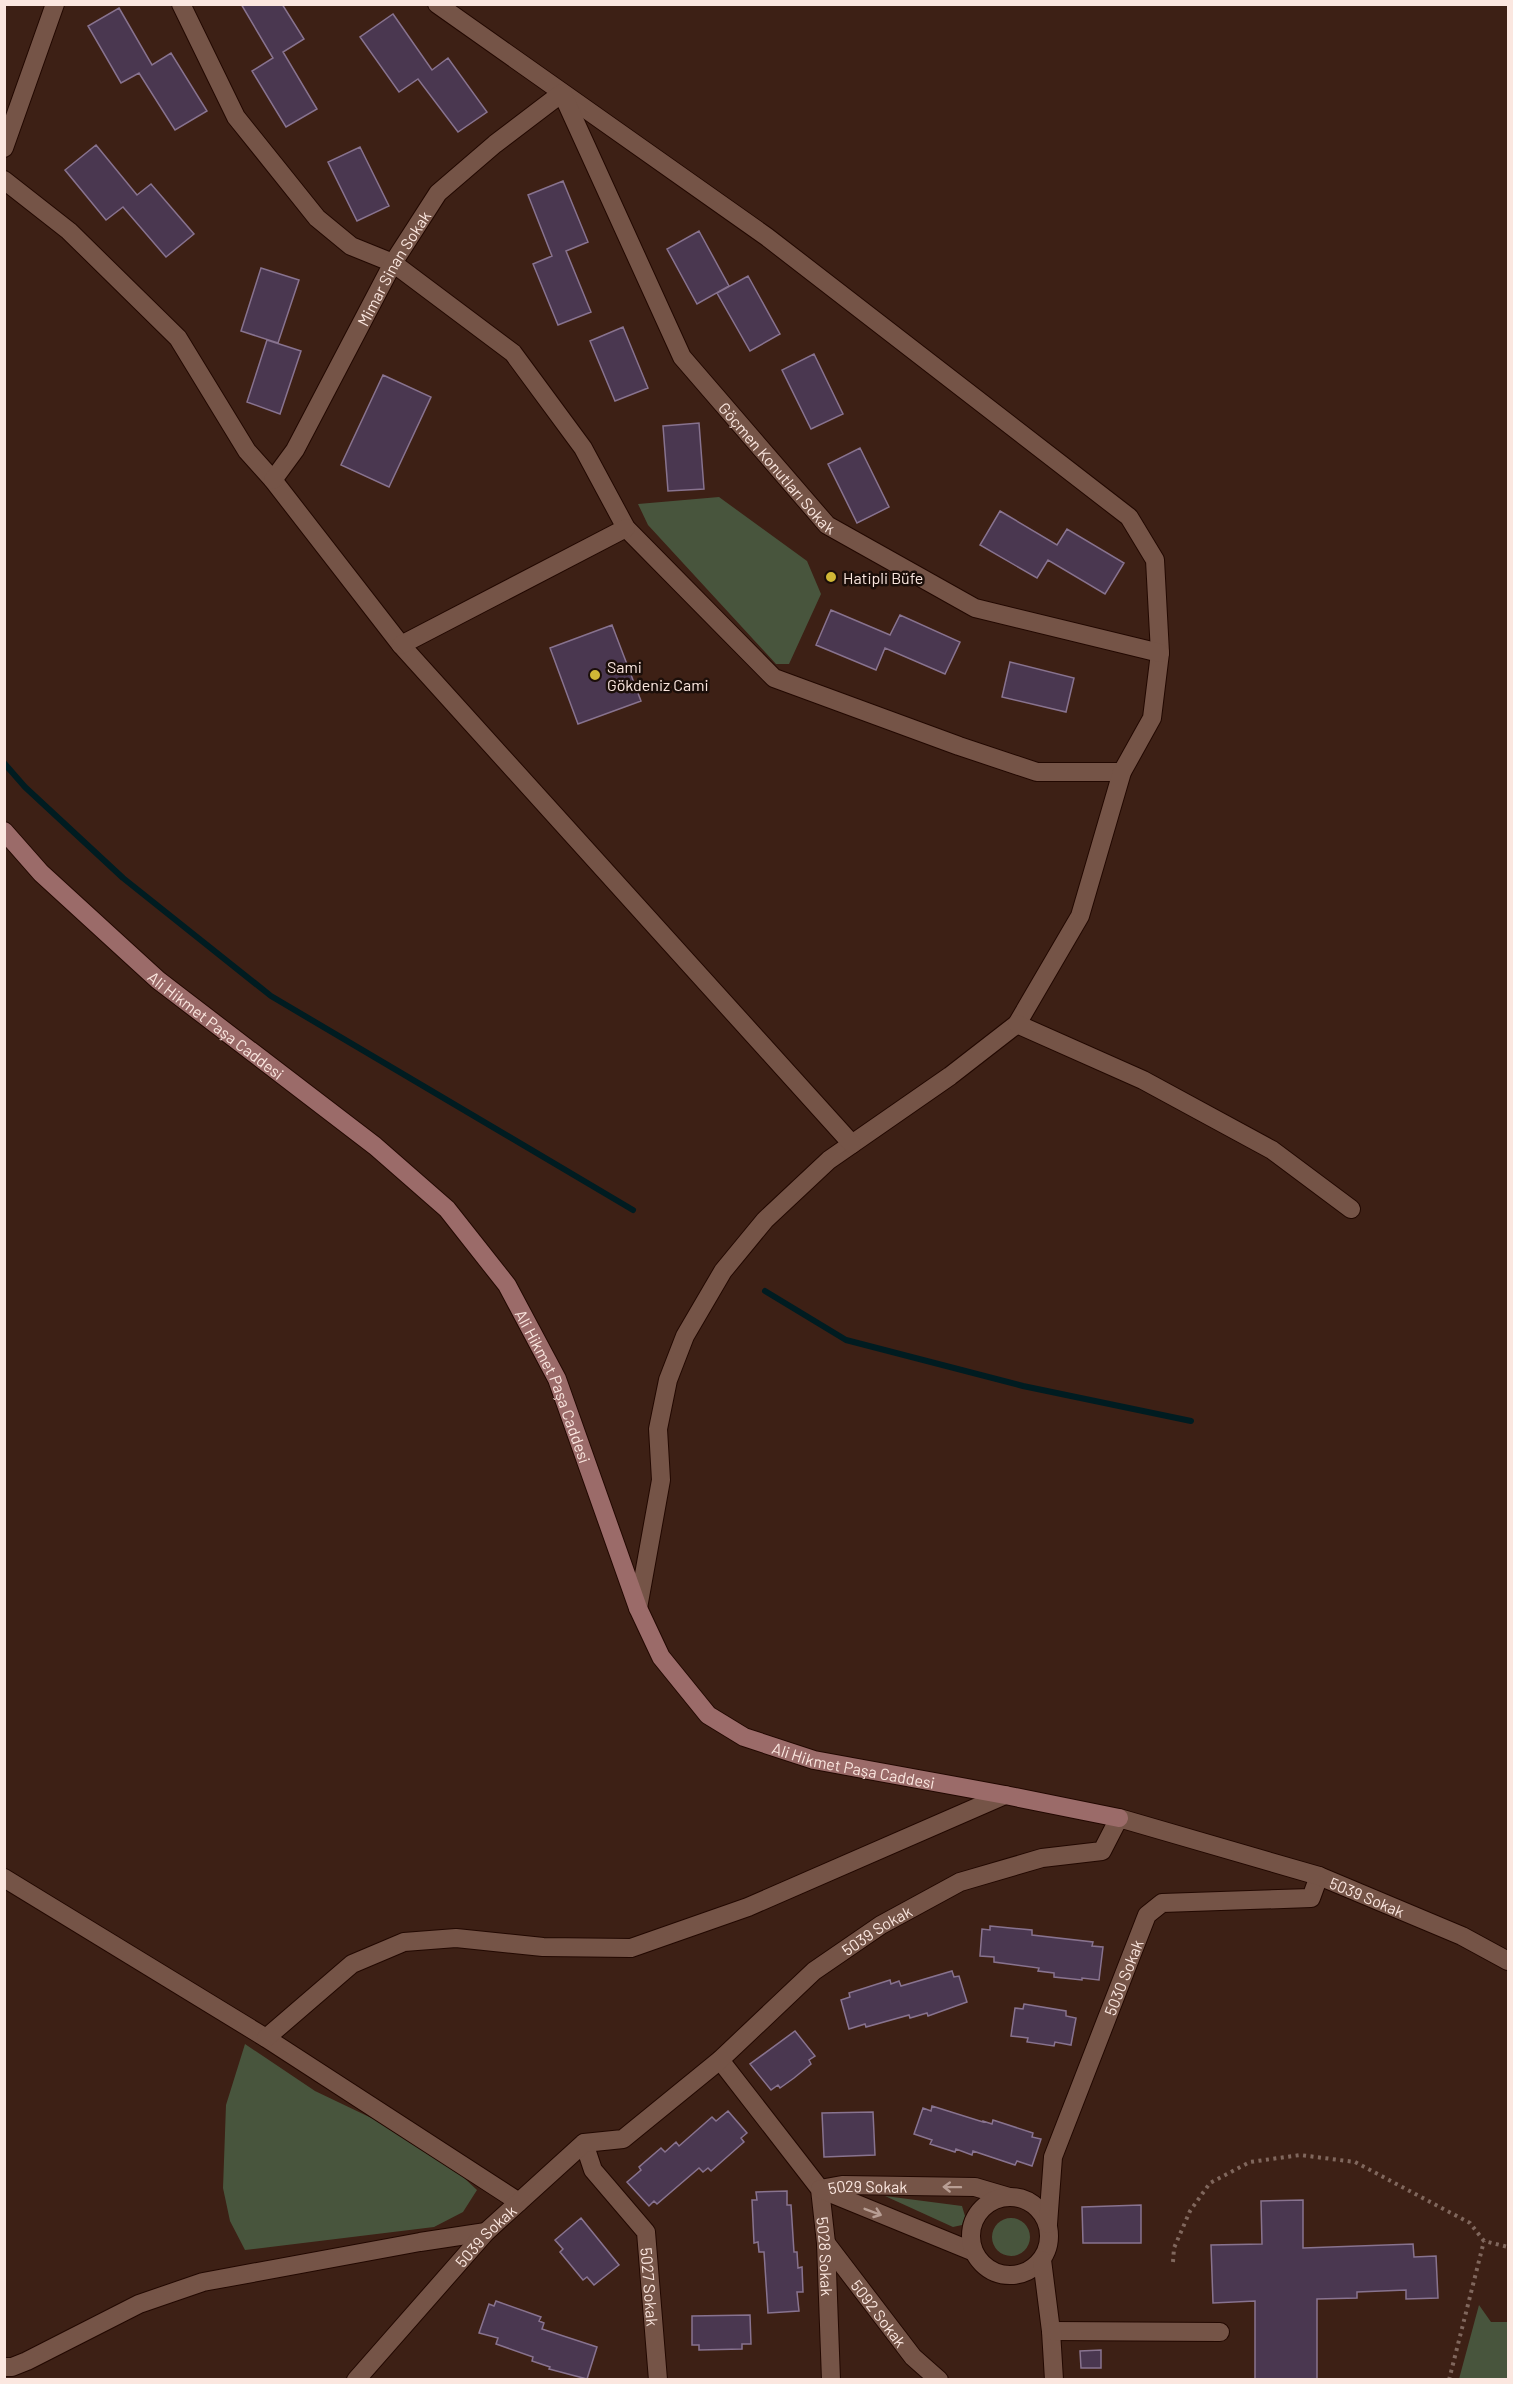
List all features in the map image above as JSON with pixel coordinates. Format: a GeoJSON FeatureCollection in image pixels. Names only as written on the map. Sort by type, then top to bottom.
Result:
{"type":"FeatureCollection","features":[{"type":"Feature","properties":{"kind":"main road","name":"Ali Hikmet Paşa Caddesi"},"geometry":{"type":"LineString","coordinates":[[4,831],[41,873],[158,980],[375,1146],[447,1209],[507,1285],[557,1379],[638,1608],[661,1657],[708,1715],[744,1737],[814,1760],[1119,1818]]}},
{"type":"Feature","properties":{"kind":"street"},"geometry":{"type":"LineString","coordinates":[[4,148],[55,4]]}},
{"type":"Feature","properties":{"kind":"street"},"geometry":{"type":"LineString","coordinates":[[182,4],[236,117],[317,218],[351,246],[393,263],[513,353],[583,447],[626,528],[774,678],[959,746],[1037,771],[1122,772]]}},
{"type":"Feature","properties":{"kind":"street"},"geometry":{"type":"LineString","coordinates":[[436,4],[766,237],[1129,517],[1155,560],[1160,653],[1152,718],[1122,772],[1080,916],[1017,1024],[950,1076],[829,1160],[765,1220],[723,1271],[685,1336],[668,1380],[658,1429],[661,1480],[638,1608]]}},
{"type":"Feature","properties":{"kind":"street","name":"Mimar Sinan Sokak"},"geometry":{"type":"LineString","coordinates":[[273,480],[295,450],[393,263],[438,193],[495,144],[562,93]]}},
{"type":"Feature","properties":{"kind":"street","name":"Göçmen Konutları Sokak"},"geometry":{"type":"LineString","coordinates":[[562,93],[682,357],[827,525],[975,608],[1160,653]]}},
{"type":"Feature","properties":{"kind":"street"},"geometry":{"type":"LineString","coordinates":[[4,180],[69,231],[178,338],[247,451],[273,480],[401,645],[852,1144]]}},
{"type":"Feature","properties":{"kind":"street"},"geometry":{"type":"LineString","coordinates":[[401,645],[626,528]]}},
{"type":"Feature","properties":{"kind":"street"},"geometry":{"type":"LineString","coordinates":[[1017,1024],[1143,1080],[1272,1150],[1351,1209]]}},
{"type":"Feature","properties":{"kind":"street"},"geometry":{"type":"LineString","coordinates":[[266,2038],[352,1964],[404,1942],[456,1938],[543,1947],[631,1948],[748,1907],[1005,1795]]}},
{"type":"Feature","properties":{"kind":"street","name":"5039 Sokak"},"geometry":{"type":"LineString","coordinates":[[356,2379],[486,2232],[584,2144],[623,2139],[720,2060],[814,1971],[881,1925],[960,1882],[1042,1858],[1102,1851],[1119,1818],[1319,1876],[1462,1936],[1509,1961]]}},
{"type":"Feature","properties":{"kind":"street","name":"5030 Sokak"},"geometry":{"type":"LineString","coordinates":[[1048,2224],[1053,2157],[1147,1915],[1162,1903],[1311,1898],[1319,1876]]}},
{"type":"Feature","properties":{"kind":"street"},"geometry":{"type":"LineString","coordinates":[[4,1878],[266,2038],[519,2202]]}},
{"type":"Feature","properties":{"kind":"street"},"geometry":{"type":"LineString","coordinates":[[720,2060],[820,2189]]}},
{"type":"Feature","properties":{"kind":"street","name":"5027 Sokak"},"geometry":{"type":"LineString","coordinates":[[584,2144],[593,2170],[646,2232],[655,2378]]}},
{"type":"Feature","properties":{"kind":"street","name":"5029 Sokak"},"geometry":{"type":"LineString","coordinates":[[820,2189],[842,2185],[975,2187],[1009,2197]]}},
{"type":"Feature","properties":{"kind":"street","name":"5029 Sokak"},"geometry":{"type":"LineString","coordinates":[[820,2189],[975,2252]]}},
{"type":"Feature","properties":{"kind":"street","name":"5028 Sokak"},"geometry":{"type":"LineString","coordinates":[[820,2189],[826,2243],[831,2379]]}},
{"type":"Feature","properties":{"kind":"street"},"geometry":{"type":"LineString","coordinates":[[1022,2198],[1042,2213],[1048,2224],[1050,2236],[1048,2248],[1033,2268],[1022,2274],[997,2273],[986,2267],[975,2252],[971,2235],[973,2224],[978,2213],[997,2199],[1022,2198]]}},
{"type":"Feature","properties":{"kind":"street"},"geometry":{"type":"LineString","coordinates":[[4,2367],[12,2367],[27,2361],[139,2304],[203,2282],[486,2232]]}},
{"type":"Feature","properties":{"kind":"street","name":"5092 Sokak"},"geometry":{"type":"LineString","coordinates":[[826,2243],[913,2357],[939,2379]]}},
{"type":"Feature","properties":{"kind":"street"},"geometry":{"type":"LineString","coordinates":[[1042,2259],[1054,2379]]}},
{"type":"Feature","properties":{"kind":"street"},"geometry":{"type":"LineString","coordinates":[[1051,2331],[1220,2332]]}},
{"type":"Feature","properties":{"kind":"path"},"geometry":{"type":"LineString","coordinates":[[1173,2262],[1174,2248],[1190,2211],[1210,2183],[1250,2162],[1300,2156],[1355,2162],[1470,2223],[1484,2241],[1509,2247]]}},
{"type":"Feature","properties":{"kind":"path"},"geometry":{"type":"LineString","coordinates":[[1449,2379],[1484,2241]]}},
{"type":"Feature","properties":{"kind":"green space"},"geometry":{"type":"Polygon","coordinates":[[[719,497],[807,561],[821,594],[789,664],[776,664],[648,525],[638,504],[719,497]]]}},
{"type":"Feature","properties":{"kind":"green space"},"geometry":{"type":"Polygon","coordinates":[[[245,2044],[315,2091],[430,2146],[477,2190],[463,2212],[434,2227],[245,2250],[230,2221],[223,2188],[226,2105],[245,2044]]]}},
{"type":"Feature","properties":{"kind":"green space"},"geometry":{"type":"Polygon","coordinates":[[[885,2196],[962,2206],[965,2216],[962,2225],[953,2227],[885,2196]]]}},
{"type":"Feature","properties":{"kind":"green space"},"geometry":{"type":"Polygon","coordinates":[[[1011,2218],[1025,2223],[1030,2237],[1025,2251],[1011,2256],[997,2251],[992,2237],[997,2223],[1011,2218]]]}},
{"type":"Feature","properties":{"kind":"green space"},"geometry":{"type":"Polygon","coordinates":[[[1479,2305],[1491,2322],[1508,2322],[1508,2379],[1459,2379],[1479,2305]]]}},
{"type":"Feature","properties":{"kind":"building"},"geometry":{"type":"Polygon","coordinates":[[[241,4],[282,4],[304,39],[283,52],[317,109],[286,127],[252,71],[273,58],[241,4]]]}},
{"type":"Feature","properties":{"kind":"building"},"geometry":{"type":"Polygon","coordinates":[[[119,8],[152,65],[171,53],[207,111],[175,130],[139,73],[121,83],[88,26],[119,8]]]}},
{"type":"Feature","properties":{"kind":"building"},"geometry":{"type":"Polygon","coordinates":[[[393,14],[432,70],[448,58],[487,112],[458,132],[418,79],[399,92],[360,37],[393,14]]]}},
{"type":"Feature","properties":{"kind":"building"},"geometry":{"type":"Polygon","coordinates":[[[96,145],[137,195],[151,184],[194,234],[166,257],[123,207],[106,220],[65,170],[96,145]]]}},
{"type":"Feature","properties":{"kind":"building"},"geometry":{"type":"Polygon","coordinates":[[[360,147],[389,206],[357,221],[328,162],[360,147]]]}},
{"type":"Feature","properties":{"kind":"building"},"geometry":{"type":"Polygon","coordinates":[[[563,181],[588,242],[566,251],[591,312],[558,325],[533,264],[552,256],[528,195],[563,181]]]}},
{"type":"Feature","properties":{"kind":"building"},"geometry":{"type":"Polygon","coordinates":[[[699,231],[729,286],[697,304],[667,249],[699,231]]]}},
{"type":"Feature","properties":{"kind":"building"},"geometry":{"type":"Polygon","coordinates":[[[261,268],[299,280],[278,343],[241,331],[261,268]]]}},
{"type":"Feature","properties":{"kind":"building"},"geometry":{"type":"Polygon","coordinates":[[[748,276],[780,334],[750,351],[717,293],[748,276]]]}},
{"type":"Feature","properties":{"kind":"building"},"geometry":{"type":"Polygon","coordinates":[[[623,327],[648,388],[615,401],[590,341],[623,327]]]}},
{"type":"Feature","properties":{"kind":"building"},"geometry":{"type":"Polygon","coordinates":[[[267,340],[301,351],[280,414],[247,402],[267,340]]]}},
{"type":"Feature","properties":{"kind":"building"},"geometry":{"type":"Polygon","coordinates":[[[814,354],[843,414],[811,429],[782,370],[814,354]]]}},
{"type":"Feature","properties":{"kind":"building"},"geometry":{"type":"Polygon","coordinates":[[[383,375],[431,397],[389,487],[341,465],[383,375]]]}},
{"type":"Feature","properties":{"kind":"building"},"geometry":{"type":"Polygon","coordinates":[[[699,423],[704,489],[668,491],[663,426],[699,423]]]}},
{"type":"Feature","properties":{"kind":"building"},"geometry":{"type":"Polygon","coordinates":[[[860,448],[889,507],[857,523],[828,464],[860,448]]]}},
{"type":"Feature","properties":{"kind":"building"},"geometry":{"type":"Polygon","coordinates":[[[1000,511],[1057,545],[1067,529],[1124,563],[1105,594],[1048,560],[1037,578],[980,545],[1000,511]]]}},
{"type":"Feature","properties":{"kind":"building"},"geometry":{"type":"Polygon","coordinates":[[[831,610],[890,635],[900,615],[960,642],[945,674],[885,648],[876,670],[816,645],[831,610]]]}},
{"type":"Feature","properties":{"kind":"building","name":"Sami Gökdeniz Cami"},"geometry":{"type":"Polygon","coordinates":[[[612,625],[641,701],[578,724],[550,648],[612,625]]]}},
{"type":"Feature","properties":{"kind":"building"},"geometry":{"type":"Polygon","coordinates":[[[1010,662],[1074,678],[1066,712],[1002,697],[1010,662]]]}},
{"type":"Feature","properties":{"kind":"building"},"geometry":{"type":"Polygon","coordinates":[[[990,1926],[1032,1930],[1032,1935],[1093,1942],[1092,1946],[1103,1947],[1099,1980],[1054,1977],[1054,1973],[1038,1971],[1039,1968],[994,1962],[994,1957],[980,1956],[982,1929],[990,1930],[990,1926]]]}},
{"type":"Feature","properties":{"kind":"building"},"geometry":{"type":"Polygon","coordinates":[[[952,1971],[954,1977],[959,1976],[967,2002],[928,2016],[927,2013],[910,2018],[909,2015],[866,2027],[865,2024],[849,2029],[841,2000],[850,1997],[849,1993],[890,1980],[891,1984],[899,1981],[901,1986],[952,1971]]]}},
{"type":"Feature","properties":{"kind":"building"},"geometry":{"type":"Polygon","coordinates":[[[1024,2004],[1066,2011],[1066,2016],[1076,2018],[1071,2045],[1055,2042],[1054,2046],[1027,2042],[1028,2038],[1011,2036],[1015,2008],[1023,2009],[1024,2004]]]}},
{"type":"Feature","properties":{"kind":"building"},"geometry":{"type":"Polygon","coordinates":[[[795,2031],[815,2056],[809,2060],[811,2064],[794,2078],[780,2088],[778,2085],[771,2090],[750,2064],[795,2031]]]}},
{"type":"Feature","properties":{"kind":"building"},"geometry":{"type":"Polygon","coordinates":[[[932,2106],[983,2122],[992,2124],[993,2120],[1033,2133],[1032,2137],[1041,2139],[1032,2166],[1017,2161],[1015,2165],[973,2151],[972,2155],[930,2144],[932,2140],[914,2134],[923,2108],[931,2111],[932,2106]]]}},
{"type":"Feature","properties":{"kind":"building"},"geometry":{"type":"Polygon","coordinates":[[[728,2111],[747,2133],[741,2138],[744,2142],[711,2171],[708,2168],[703,2172],[699,2168],[657,2204],[654,2201],[649,2206],[627,2182],[641,2170],[639,2167],[661,2148],[665,2152],[676,2142],[679,2146],[712,2117],[716,2121],[728,2111]]]}},
{"type":"Feature","properties":{"kind":"building"},"geometry":{"type":"Polygon","coordinates":[[[873,2112],[875,2155],[824,2157],[822,2113],[873,2112]]]}},
{"type":"Feature","properties":{"kind":"building"},"geometry":{"type":"Polygon","coordinates":[[[787,2191],[787,2205],[791,2205],[794,2252],[797,2252],[798,2268],[802,2267],[803,2292],[797,2292],[799,2311],[768,2313],[764,2252],[759,2252],[758,2242],[754,2243],[752,2200],[757,2200],[756,2192],[787,2191]]]}},
{"type":"Feature","properties":{"kind":"building"},"geometry":{"type":"Polygon","coordinates":[[[1303,2200],[1303,2248],[1413,2244],[1414,2257],[1436,2256],[1438,2298],[1406,2299],[1406,2290],[1357,2292],[1357,2298],[1317,2299],[1317,2379],[1255,2379],[1255,2301],[1213,2303],[1211,2245],[1262,2244],[1261,2201],[1303,2200]]]}},
{"type":"Feature","properties":{"kind":"building"},"geometry":{"type":"Polygon","coordinates":[[[1141,2205],[1141,2243],[1083,2243],[1082,2207],[1141,2205]]]}},
{"type":"Feature","properties":{"kind":"building"},"geometry":{"type":"Polygon","coordinates":[[[581,2218],[619,2265],[594,2285],[587,2277],[583,2280],[560,2252],[563,2249],[555,2240],[581,2218]]]}},
{"type":"Feature","properties":{"kind":"building"},"geometry":{"type":"Polygon","coordinates":[[[496,2301],[541,2317],[539,2321],[544,2323],[542,2329],[597,2347],[587,2379],[549,2369],[550,2367],[532,2361],[533,2357],[496,2344],[498,2338],[479,2333],[489,2304],[494,2306],[496,2301]]]}},
{"type":"Feature","properties":{"kind":"building"},"geometry":{"type":"Polygon","coordinates":[[[750,2315],[751,2344],[742,2344],[742,2349],[699,2350],[699,2345],[692,2345],[692,2316],[750,2315]]]}},
{"type":"Feature","properties":{"kind":"building"},"geometry":{"type":"Polygon","coordinates":[[[1101,2350],[1101,2368],[1081,2368],[1080,2351],[1101,2350]]]}},
{"type":"Feature","properties":{"kind":"waterway"},"geometry":{"type":"LineString","coordinates":[[4,763],[25,787],[123,878],[271,996],[633,1210]]}},
{"type":"Feature","properties":{"kind":"waterway"},"geometry":{"type":"LineString","coordinates":[[765,1291],[846,1340],[1023,1386],[1191,1421]]}},
{"type":"Feature","properties":{"kind":"place","name":"Hatipli Büfe"},"geometry":{"type":"Point","coordinates":[831,577]}},
{"type":"Feature","properties":{"kind":"place","name":"Sami Gökdeniz Cami"},"geometry":{"type":"Point","coordinates":[595,675]}}]}
